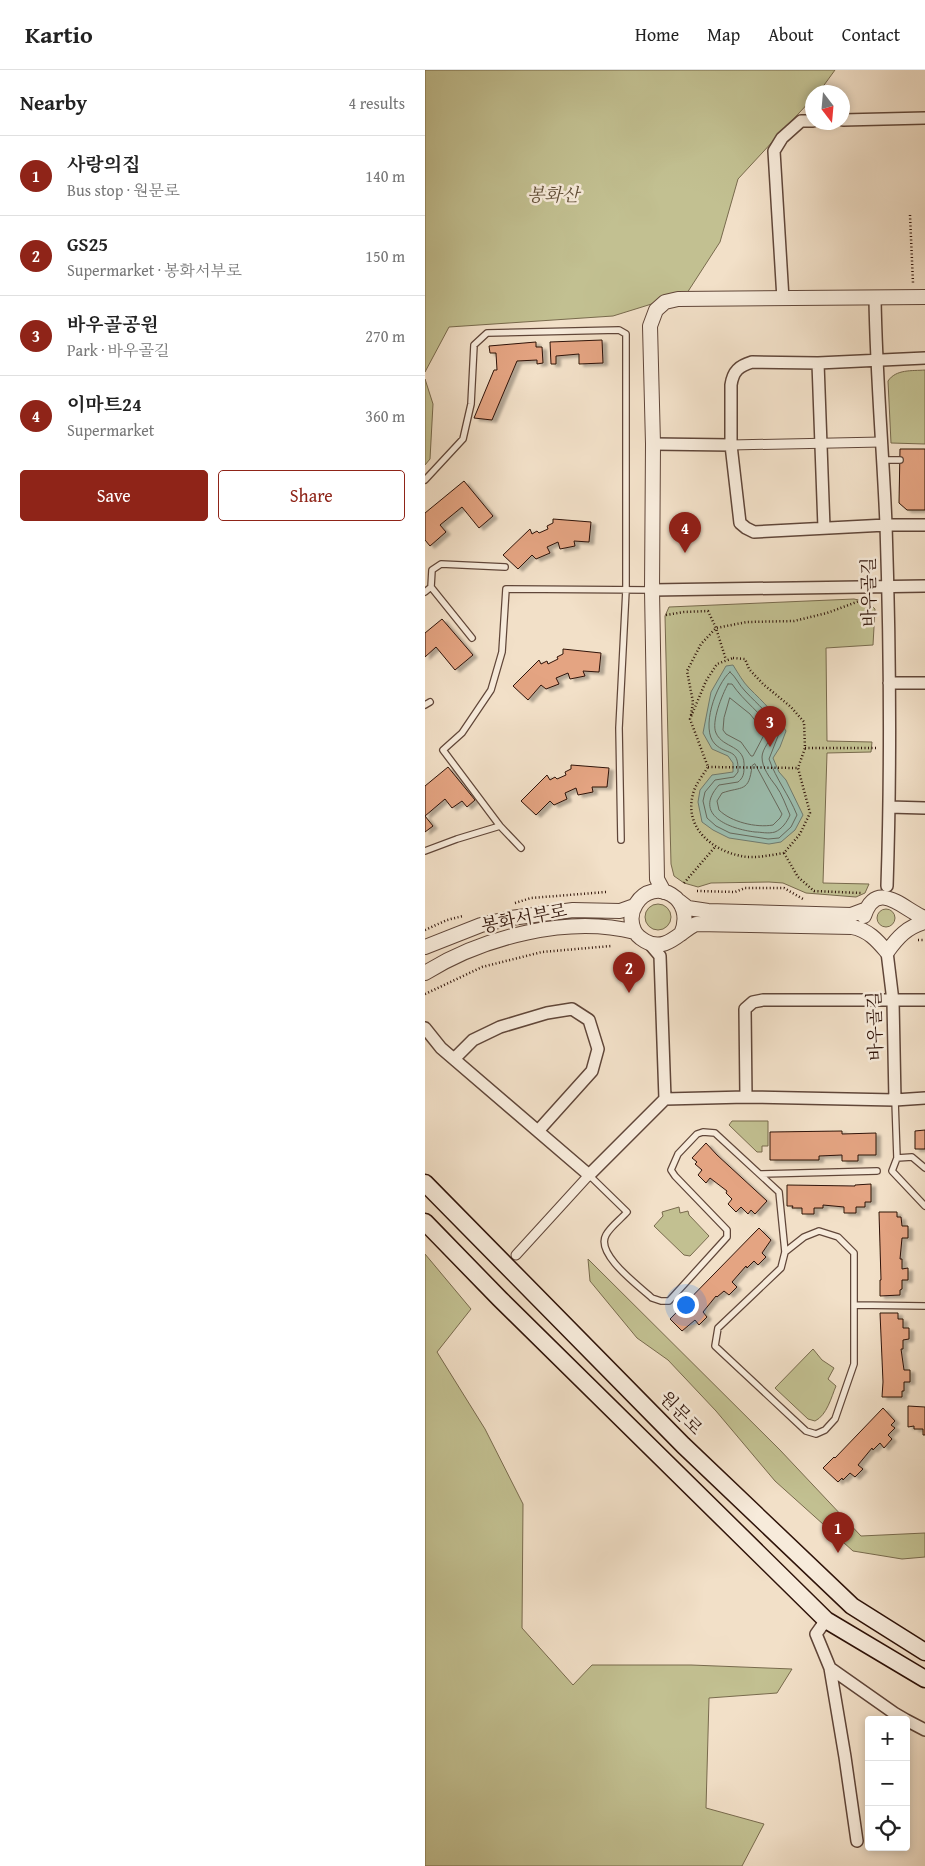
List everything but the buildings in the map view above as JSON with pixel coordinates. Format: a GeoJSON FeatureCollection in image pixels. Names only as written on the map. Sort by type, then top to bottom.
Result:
{"type":"FeatureCollection","features":[{"type":"Feature","properties":{"kind":"main road","name":"원문로"},"geometry":{"type":"LineString","coordinates":[[425,1183],[683,1445],[852,1606],[925,1652]]}},
{"type":"Feature","properties":{"kind":"main road"},"geometry":{"type":"LineString","coordinates":[[425,1222],[500,1299],[827,1620],[925,1679]]}},
{"type":"Feature","properties":{"kind":"street"},"geometry":{"type":"LineString","coordinates":[[850,120],[925,118]]}},
{"type":"Feature","properties":{"kind":"street"},"geometry":{"type":"LineString","coordinates":[[783,299],[774,151],[782,138],[801,121],[805,121]]}},
{"type":"Feature","properties":{"kind":"street"},"geometry":{"type":"LineString","coordinates":[[664,892],[657,879],[652,590],[653,444],[650,326],[656,310],[665,302],[678,299],[919,297]]}},
{"type":"Feature","properties":{"kind":"street","name":"바우골길"},"geometry":{"type":"LineString","coordinates":[[875,298],[876,360],[886,525],[889,683],[887,886]]}},
{"type":"Feature","properties":{"kind":"street"},"geometry":{"type":"LineString","coordinates":[[925,358],[818,363],[752,362],[741,365],[736,369],[732,376],[731,384],[731,444],[740,523],[746,528],[754,532],[886,525],[925,525]]}},
{"type":"Feature","properties":{"kind":"street"},"geometry":{"type":"LineString","coordinates":[[818,363],[824,528]]}},
{"type":"Feature","properties":{"kind":"street"},"geometry":{"type":"LineString","coordinates":[[653,444],[881,442]]}},
{"type":"Feature","properties":{"kind":"street"},"geometry":{"type":"LineString","coordinates":[[652,590],[925,586]]}},
{"type":"Feature","properties":{"kind":"street"},"geometry":{"type":"LineString","coordinates":[[889,683],[925,682]]}},
{"type":"Feature","properties":{"kind":"street"},"geometry":{"type":"LineString","coordinates":[[889,807],[925,808]]}},
{"type":"Feature","properties":{"kind":"street"},"geometry":{"type":"LineString","coordinates":[[647,894],[657,879]]}},
{"type":"Feature","properties":{"kind":"street"},"geometry":{"type":"LineString","coordinates":[[665,1098],[660,956],[649,944],[641,939],[635,932],[632,924],[631,915],[639,899],[655,891],[673,895],[688,908],[851,915],[887,886],[901,904],[908,920],[900,935],[887,952],[864,922],[870,900]]}},
{"type":"Feature","properties":{"kind":"street"},"geometry":{"type":"LineString","coordinates":[[870,900],[884,898],[901,904],[916,915],[925,918]]}},
{"type":"Feature","properties":{"kind":"street"},"geometry":{"type":"LineString","coordinates":[[660,956],[677,936],[685,917],[684,908],[679,901]]}},
{"type":"Feature","properties":{"kind":"street","name":"봉화서부로"},"geometry":{"type":"LineString","coordinates":[[425,947],[481,925],[511,918],[573,910],[620,911],[634,906]]}},
{"type":"Feature","properties":{"kind":"street"},"geometry":{"type":"LineString","coordinates":[[649,944],[667,944],[696,924],[852,927],[874,937],[891,940],[916,925],[925,922]]}},
{"type":"Feature","properties":{"kind":"street","name":"봉화서부로"},"geometry":{"type":"LineString","coordinates":[[425,973],[449,958],[480,945],[532,932],[587,925],[613,927],[635,932]]}},
{"type":"Feature","properties":{"kind":"street","name":"바우골길"},"geometry":{"type":"LineString","coordinates":[[887,952],[893,1001],[895,1100]]}},
{"type":"Feature","properties":{"kind":"street"},"geometry":{"type":"LineString","coordinates":[[746,1097],[745,1009],[753,1002],[763,1000],[925,1000]]}},
{"type":"Feature","properties":{"kind":"street"},"geometry":{"type":"LineString","coordinates":[[454,1059],[473,1040],[500,1028],[547,1013],[572,1009],[589,1020],[598,1049],[592,1071],[538,1131]]}},
{"type":"Feature","properties":{"kind":"street"},"geometry":{"type":"LineString","coordinates":[[425,1028],[441,1048],[589,1174]]}},
{"type":"Feature","properties":{"kind":"street"},"geometry":{"type":"LineString","coordinates":[[516,1255],[589,1174],[665,1098],[746,1097],[895,1100],[925,1098]]}},
{"type":"Feature","properties":{"kind":"street"},"geometry":{"type":"LineString","coordinates":[[827,1620],[816,1634],[830,1668],[857,1841]]}},
{"type":"Feature","properties":{"kind":"street"},"geometry":{"type":"LineString","coordinates":[[830,1668],[899,1716]]}},
{"type":"Feature","properties":{"kind":"street"},"geometry":{"type":"LineString","coordinates":[[910,1722],[925,1730]]}},
{"type":"Feature","properties":{"kind":"lane"},"geometry":{"type":"LineString","coordinates":[[425,480],[463,439],[471,404],[474,345],[487,333],[619,330],[626,334],[627,590],[619,728],[621,840]]}},
{"type":"Feature","properties":{"kind":"lane"},"geometry":{"type":"LineString","coordinates":[[882,460],[900,460]]}},
{"type":"Feature","properties":{"kind":"lane"},"geometry":{"type":"LineString","coordinates":[[472,638],[431,587],[431,570],[441,564],[505,567]]}},
{"type":"Feature","properties":{"kind":"lane"},"geometry":{"type":"LineString","coordinates":[[425,592],[431,587]]}},
{"type":"Feature","properties":{"kind":"lane"},"geometry":{"type":"LineString","coordinates":[[521,848],[500,826],[443,750],[463,733],[491,690],[502,652],[506,589],[652,590]]}},
{"type":"Feature","properties":{"kind":"lane"},"geometry":{"type":"LineString","coordinates":[[425,851],[500,826]]}},
{"type":"Feature","properties":{"kind":"lane"},"geometry":{"type":"LineString","coordinates":[[895,1100],[897,1158],[893,1171],[925,1206]]}},
{"type":"Feature","properties":{"kind":"lane"},"geometry":{"type":"LineString","coordinates":[[589,1174],[627,1212],[605,1236],[604,1247],[608,1257],[652,1298],[661,1301],[669,1301],[727,1237],[727,1230],[671,1170],[678,1154],[697,1134],[703,1132],[715,1133],[779,1192],[785,1252],[781,1268],[718,1328],[715,1346],[806,1432],[816,1434],[825,1430],[835,1418],[854,1364],[854,1253],[838,1237],[819,1231],[804,1237],[785,1252]]}},
{"type":"Feature","properties":{"kind":"lane"},"geometry":{"type":"LineString","coordinates":[[897,1158],[912,1157],[925,1168]]}},
{"type":"Feature","properties":{"kind":"lane"},"geometry":{"type":"LineString","coordinates":[[760,1174],[877,1171]]}},
{"type":"Feature","properties":{"kind":"lane"},"geometry":{"type":"LineString","coordinates":[[855,1304],[925,1306]]}},
{"type":"Feature","properties":{"kind":"path"},"geometry":{"type":"LineString","coordinates":[[910,215],[919,297]]}},
{"type":"Feature","properties":{"kind":"path"},"geometry":{"type":"LineString","coordinates":[[708,767],[690,719],[693,702],[687,671],[701,644],[716,628],[747,622],[794,621],[827,613],[862,600]]}},
{"type":"Feature","properties":{"kind":"path"},"geometry":{"type":"LineString","coordinates":[[665,616],[684,612],[709,611],[726,660]]}},
{"type":"Feature","properties":{"kind":"path"},"geometry":{"type":"LineString","coordinates":[[690,719],[706,680],[717,664],[733,658],[745,659],[749,669],[763,684],[791,707],[804,722],[805,748],[798,768],[811,812],[800,834],[784,853],[742,857],[715,847],[698,832],[690,812],[693,793],[708,767]]}},
{"type":"Feature","properties":{"kind":"path"},"geometry":{"type":"LineString","coordinates":[[805,748],[877,748]]}},
{"type":"Feature","properties":{"kind":"path"},"geometry":{"type":"LineString","coordinates":[[708,767],[798,768]]}},
{"type":"Feature","properties":{"kind":"path"},"geometry":{"type":"LineString","coordinates":[[684,883],[715,847]]}},
{"type":"Feature","properties":{"kind":"path"},"geometry":{"type":"LineString","coordinates":[[784,853],[798,877],[813,891],[870,900]]}},
{"type":"Feature","properties":{"kind":"path"},"geometry":{"type":"LineString","coordinates":[[697,890],[735,892],[745,888],[784,888],[807,902]]}},
{"type":"Feature","properties":{"kind":"path"},"geometry":{"type":"LineString","coordinates":[[425,994],[482,967],[542,952],[611,946]]}},
{"type":"Feature","properties":{"kind":"green space","name":"봉화산"},"geometry":{"type":"Polygon","coordinates":[[[425,70],[835,70],[824,85],[805,85],[805,107],[738,179],[720,242],[687,293],[613,316],[449,327],[425,372],[425,70]]]}},
{"type":"Feature","properties":{"kind":"green space"},"geometry":{"type":"Polygon","coordinates":[[[925,370],[925,444],[891,443],[888,381],[895,374],[925,370]]]}},
{"type":"Feature","properties":{"kind":"green space"},"geometry":{"type":"Polygon","coordinates":[[[425,379],[433,404],[430,459],[425,465],[425,379]]]}},
{"type":"Feature","properties":{"kind":"green space"},"geometry":{"type":"Polygon","coordinates":[[[854,599],[868,602],[875,609],[873,645],[826,648],[827,741],[872,742],[871,752],[827,753],[823,883],[869,884],[865,893],[856,897],[806,893],[783,883],[769,882],[711,883],[698,887],[684,883],[674,876],[671,864],[665,616],[669,607],[854,599]]]}},
{"type":"Feature","properties":{"kind":"green space"},"geometry":{"type":"Polygon","coordinates":[[[658,904],[667,908],[671,917],[667,926],[658,930],[649,926],[645,917],[649,908],[658,904]]]}},
{"type":"Feature","properties":{"kind":"green space"},"geometry":{"type":"Polygon","coordinates":[[[882,909],[890,909],[895,914],[893,925],[882,927],[877,922],[877,914],[882,909]]]}},
{"type":"Feature","properties":{"kind":"green space"},"geometry":{"type":"Polygon","coordinates":[[[732,1121],[768,1121],[768,1146],[762,1146],[762,1152],[757,1152],[729,1125],[732,1121]]]}},
{"type":"Feature","properties":{"kind":"green space"},"geometry":{"type":"Polygon","coordinates":[[[679,1207],[680,1213],[688,1211],[689,1215],[709,1236],[690,1256],[684,1255],[654,1226],[663,1216],[662,1212],[679,1207]]]}},
{"type":"Feature","properties":{"kind":"green space"},"geometry":{"type":"Polygon","coordinates":[[[425,1254],[471,1309],[437,1352],[485,1429],[523,1504],[522,1628],[573,1685],[592,1665],[691,1665],[792,1669],[777,1693],[709,1698],[706,1808],[764,1824],[742,1866],[425,1866],[425,1254]]]}},
{"type":"Feature","properties":{"kind":"green space"},"geometry":{"type":"Polygon","coordinates":[[[588,1259],[780,1450],[861,1536],[925,1533],[925,1557],[902,1559],[853,1551],[775,1481],[716,1411],[668,1360],[637,1338],[590,1281],[588,1259]]]}},
{"type":"Feature","properties":{"kind":"green space"},"geometry":{"type":"Polygon","coordinates":[[[813,1349],[822,1360],[834,1368],[828,1379],[836,1386],[823,1415],[815,1421],[808,1419],[775,1388],[813,1349]]]}},
{"type":"Feature","properties":{"kind":"water"},"geometry":{"type":"Polygon","coordinates":[[[733,665],[745,683],[773,713],[786,731],[780,747],[773,758],[803,815],[795,830],[781,842],[769,844],[729,838],[702,822],[698,802],[700,790],[712,775],[733,772],[733,763],[728,756],[712,749],[703,733],[711,692],[726,666],[733,665]]]}},
{"type":"Feature","properties":{"kind":"place","name":"이마트24"},"geometry":{"type":"Point","coordinates":[685,553]}},
{"type":"Feature","properties":{"kind":"place","name":"바우골공원"},"geometry":{"type":"Point","coordinates":[770,747]}},
{"type":"Feature","properties":{"kind":"place","name":"GS25"},"geometry":{"type":"Point","coordinates":[629,993]}},
{"type":"Feature","properties":{"kind":"place","name":"사랑의집"},"geometry":{"type":"Point","coordinates":[838,1553]}}]}
